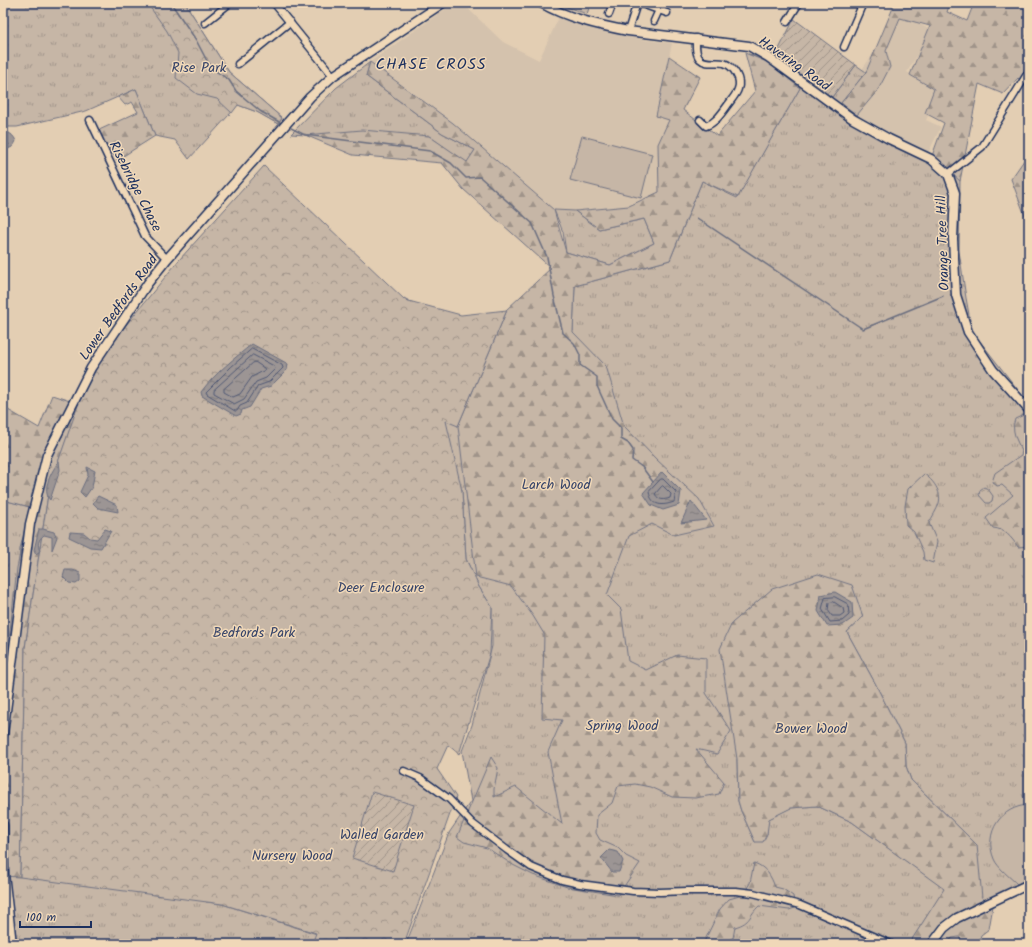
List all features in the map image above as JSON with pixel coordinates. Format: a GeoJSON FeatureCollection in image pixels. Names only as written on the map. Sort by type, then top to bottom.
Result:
{"type":"FeatureCollection","features":[{"type":"Feature","properties":{"kind":"street"},"geometry":{"type":"LineString","coordinates":[[205,23],[230,3]]}},
{"type":"Feature","properties":{"kind":"street"},"geometry":{"type":"LineString","coordinates":[[274,3],[333,76]]}},
{"type":"Feature","properties":{"kind":"street","name":"Lower Bedfords Road"},"geometry":{"type":"LineString","coordinates":[[3,734],[30,524],[47,454],[91,368],[139,296],[167,258],[305,103],[333,76],[443,3]]}},
{"type":"Feature","properties":{"kind":"street","name":"Havering Road"},"geometry":{"type":"LineString","coordinates":[[540,3],[574,18],[628,31],[696,38],[749,46],[768,57],[853,119],[889,139],[932,159],[948,174]]}},
{"type":"Feature","properties":{"kind":"street"},"geometry":{"type":"LineString","coordinates":[[609,14],[613,3]]}},
{"type":"Feature","properties":{"kind":"street"},"geometry":{"type":"LineString","coordinates":[[628,31],[638,3],[667,13]]}},
{"type":"Feature","properties":{"kind":"street"},"geometry":{"type":"LineString","coordinates":[[787,22],[799,3]]}},
{"type":"Feature","properties":{"kind":"street"},"geometry":{"type":"LineString","coordinates":[[844,47],[863,3]]}},
{"type":"Feature","properties":{"kind":"street"},"geometry":{"type":"LineString","coordinates":[[654,21],[659,10]]}},
{"type":"Feature","properties":{"kind":"street"},"geometry":{"type":"LineString","coordinates":[[238,64],[290,22]]}},
{"type":"Feature","properties":{"kind":"street"},"geometry":{"type":"LineString","coordinates":[[696,38],[697,53],[700,59],[705,62],[724,63],[732,68],[737,76],[739,86],[738,90],[713,124],[706,126],[700,120]]}},
{"type":"Feature","properties":{"kind":"street"},"geometry":{"type":"LineString","coordinates":[[948,174],[982,147],[1029,70]]}},
{"type":"Feature","properties":{"kind":"street","name":"Risebridge Chase"},"geometry":{"type":"LineString","coordinates":[[90,120],[145,236],[167,258]]}},
{"type":"Feature","properties":{"kind":"street","name":"Orange Tree Hill"},"geometry":{"type":"LineString","coordinates":[[948,174],[955,193],[953,239],[956,295],[968,332],[993,370],[1029,410]]}},
{"type":"Feature","properties":{"kind":"street"},"geometry":{"type":"LineString","coordinates":[[404,771],[420,778],[449,799],[473,824],[531,867],[562,880],[633,891],[736,891],[754,893],[800,905],[891,944]]}},
{"type":"Feature","properties":{"kind":"street"},"geometry":{"type":"LineString","coordinates":[[3,825],[4,874],[12,944]]}},
{"type":"Feature","properties":{"kind":"street"},"geometry":{"type":"LineString","coordinates":[[932,944],[944,928],[957,918],[1029,884]]}},
{"type":"Feature","properties":{"kind":"shaded area"},"geometry":{"type":"Polygon","coordinates":[[[454,3],[462,3],[503,42],[539,60],[559,17],[607,32],[646,40],[672,43],[656,116],[669,120],[658,144],[659,192],[629,206],[575,211],[554,210],[453,123],[370,62],[454,3]]]}},
{"type":"Feature","properties":{"kind":"shaded area"},"geometry":{"type":"Polygon","coordinates":[[[894,9],[932,31],[907,72],[940,90],[926,120],[941,127],[928,153],[849,115],[838,103],[882,39],[894,9]]]}},
{"type":"Feature","properties":{"kind":"green space"},"geometry":{"type":"Polygon","coordinates":[[[3,3],[185,3],[229,72],[282,118],[278,124],[257,112],[238,105],[189,159],[175,140],[155,136],[136,89],[86,111],[17,127],[3,127],[3,3]]]}},
{"type":"Feature","properties":{"kind":"green space","name":"Rise Park"},"geometry":{"type":"Polygon","coordinates":[[[147,3],[185,3],[229,72],[282,118],[278,124],[257,112],[238,105],[232,113],[217,99],[197,94],[176,78],[178,53],[167,31],[147,3]]]}},
{"type":"Feature","properties":{"kind":"green space"},"geometry":{"type":"Polygon","coordinates":[[[555,3],[587,3],[590,5],[587,14],[555,3]]]}},
{"type":"Feature","properties":{"kind":"green space"},"geometry":{"type":"Polygon","coordinates":[[[895,3],[950,3],[947,12],[967,21],[974,3],[1025,3],[1029,6],[1029,88],[1018,78],[1003,94],[979,84],[960,181],[932,156],[944,123],[925,113],[934,89],[910,75],[930,26],[900,18],[886,51],[890,67],[878,90],[857,115],[841,103],[866,72],[895,3]]]}},
{"type":"Feature","properties":{"kind":"green space"},"geometry":{"type":"Polygon","coordinates":[[[794,19],[856,65],[832,97],[775,57],[794,19]]]}},
{"type":"Feature","properties":{"kind":"green space"},"geometry":{"type":"Polygon","coordinates":[[[745,53],[767,62],[800,88],[738,197],[702,181],[670,260],[575,286],[573,332],[606,366],[624,426],[656,459],[699,499],[714,526],[674,535],[652,524],[629,536],[607,595],[621,609],[628,661],[646,670],[677,655],[706,658],[706,693],[731,731],[717,754],[696,749],[724,782],[719,794],[695,798],[672,797],[650,787],[635,784],[618,786],[612,803],[597,815],[596,833],[600,840],[618,848],[626,856],[640,863],[618,895],[567,887],[533,875],[513,865],[487,848],[464,842],[457,837],[491,757],[498,768],[494,797],[516,787],[562,824],[548,752],[562,720],[542,718],[544,634],[511,586],[476,577],[458,426],[506,310],[551,268],[463,189],[442,163],[353,155],[305,135],[362,130],[429,136],[467,162],[475,150],[442,133],[366,76],[370,62],[453,123],[554,210],[566,252],[610,265],[654,243],[644,219],[599,229],[575,211],[629,206],[659,192],[658,144],[669,120],[656,116],[669,56],[700,77],[683,110],[717,136],[755,91],[745,53]]]}},
{"type":"Feature","properties":{"kind":"green space"},"geometry":{"type":"Polygon","coordinates":[[[748,54],[780,60],[832,97],[856,65],[866,72],[841,103],[877,130],[933,158],[960,180],[959,251],[972,331],[1029,404],[1029,881],[959,914],[977,845],[911,780],[906,766],[905,743],[847,632],[863,617],[852,587],[737,759],[738,801],[755,842],[767,834],[768,819],[790,808],[817,806],[852,822],[945,889],[909,944],[406,944],[449,833],[471,801],[462,751],[472,725],[492,646],[492,607],[479,587],[466,559],[462,491],[404,298],[461,330],[502,321],[507,310],[556,281],[573,331],[575,286],[670,260],[702,181],[737,198],[800,88],[768,62],[748,54]]]}},
{"type":"Feature","properties":{"kind":"green space"},"geometry":{"type":"Polygon","coordinates":[[[370,62],[366,76],[442,133],[475,150],[467,163],[429,136],[291,134],[336,88],[370,62]]]}},
{"type":"Feature","properties":{"kind":"green space"},"geometry":{"type":"Polygon","coordinates":[[[136,89],[155,136],[117,160],[97,131],[138,112],[132,102],[125,105],[118,97],[136,89]]]}},
{"type":"Feature","properties":{"kind":"green space"},"geometry":{"type":"Polygon","coordinates":[[[582,136],[652,154],[641,198],[570,180],[582,136]]]}},
{"type":"Feature","properties":{"kind":"green space"},"geometry":{"type":"Polygon","coordinates":[[[1029,153],[1029,226],[1011,179],[1029,153]]]}},
{"type":"Feature","properties":{"kind":"green space","name":"Bedfords Park"},"geometry":{"type":"Polygon","coordinates":[[[264,166],[405,300],[461,315],[507,310],[458,426],[446,421],[462,491],[466,559],[479,587],[492,607],[490,653],[459,754],[448,745],[437,769],[456,797],[404,944],[312,944],[316,933],[222,904],[20,877],[25,648],[49,488],[91,368],[179,260],[264,166]]]}},
{"type":"Feature","properties":{"kind":"green space"},"geometry":{"type":"Polygon","coordinates":[[[554,210],[575,211],[599,229],[644,219],[654,243],[610,265],[566,252],[563,232],[554,210]]]}},
{"type":"Feature","properties":{"kind":"green space"},"geometry":{"type":"Polygon","coordinates":[[[52,395],[79,404],[49,488],[25,648],[20,877],[3,876],[3,693],[17,568],[30,507],[3,500],[3,407],[39,428],[52,395]]]}},
{"type":"Feature","properties":{"kind":"green space"},"geometry":{"type":"Polygon","coordinates":[[[1026,414],[1029,417],[1029,546],[1018,547],[1004,532],[993,528],[986,518],[1013,495],[1002,485],[997,486],[992,482],[995,473],[1021,455],[1022,451],[1015,435],[1014,423],[1015,419],[1026,414]]]}},
{"type":"Feature","properties":{"kind":"green space"},"geometry":{"type":"Polygon","coordinates":[[[924,474],[936,487],[940,499],[936,511],[929,523],[937,542],[933,563],[924,560],[923,552],[914,532],[906,525],[905,506],[908,489],[924,474]]]}},
{"type":"Feature","properties":{"kind":"green space"},"geometry":{"type":"Polygon","coordinates":[[[984,487],[988,489],[993,496],[992,501],[989,503],[986,503],[979,495],[980,490],[984,487]]]}},
{"type":"Feature","properties":{"kind":"green space"},"geometry":{"type":"Polygon","coordinates":[[[3,500],[30,507],[20,549],[3,734],[3,500]]]}},
{"type":"Feature","properties":{"kind":"green space","name":"Bower Wood"},"geometry":{"type":"Polygon","coordinates":[[[818,574],[852,585],[863,617],[847,632],[905,743],[906,766],[911,780],[977,845],[982,898],[993,906],[989,929],[981,935],[978,944],[963,944],[959,937],[952,938],[948,944],[909,944],[944,889],[852,822],[817,806],[791,808],[769,819],[767,834],[763,842],[755,842],[741,811],[738,801],[737,759],[720,649],[732,623],[772,589],[818,574]]]}},
{"type":"Feature","properties":{"kind":"green space"},"geometry":{"type":"Polygon","coordinates":[[[29,668],[206,902],[222,904],[317,934],[312,944],[3,944],[3,825],[4,874],[91,886],[34,873],[17,860],[29,668]]]}},
{"type":"Feature","properties":{"kind":"green space","name":"Walled Garden"},"geometry":{"type":"Polygon","coordinates":[[[372,792],[414,805],[393,871],[352,858],[372,792]]]}},
{"type":"Feature","properties":{"kind":"green space"},"geometry":{"type":"Polygon","coordinates":[[[1029,805],[1029,878],[1017,884],[1001,869],[994,859],[991,849],[991,840],[997,823],[1003,816],[1010,810],[1029,805]]]}},
{"type":"Feature","properties":{"kind":"green space"},"geometry":{"type":"Polygon","coordinates":[[[754,863],[768,872],[775,887],[783,889],[793,896],[795,908],[789,910],[759,906],[747,921],[735,927],[733,938],[719,944],[703,944],[720,909],[729,899],[743,895],[750,883],[754,863]]]}},
{"type":"Feature","properties":{"kind":"water"},"geometry":{"type":"Polygon","coordinates":[[[3,132],[9,133],[16,141],[11,148],[3,149],[3,132]]]}},
{"type":"Feature","properties":{"kind":"water"},"geometry":{"type":"Polygon","coordinates":[[[252,344],[288,364],[287,370],[271,386],[261,389],[250,407],[242,410],[241,414],[236,416],[202,396],[201,392],[219,372],[252,344]]]}},
{"type":"Feature","properties":{"kind":"water"},"geometry":{"type":"Polygon","coordinates":[[[59,461],[60,470],[50,500],[47,491],[48,480],[59,461]]]}},
{"type":"Feature","properties":{"kind":"water"},"geometry":{"type":"Polygon","coordinates":[[[87,467],[95,471],[92,487],[85,497],[80,492],[88,475],[87,467]]]}},
{"type":"Feature","properties":{"kind":"water"},"geometry":{"type":"Polygon","coordinates":[[[662,472],[681,491],[679,505],[663,510],[651,505],[643,493],[662,472]]]}},
{"type":"Feature","properties":{"kind":"water"},"geometry":{"type":"Polygon","coordinates":[[[98,496],[117,505],[118,512],[98,508],[93,503],[98,496]]]}},
{"type":"Feature","properties":{"kind":"water"},"geometry":{"type":"Polygon","coordinates":[[[691,501],[706,520],[681,523],[691,501]]]}},
{"type":"Feature","properties":{"kind":"water"},"geometry":{"type":"Polygon","coordinates":[[[39,529],[54,532],[57,537],[52,550],[52,537],[44,535],[39,542],[40,551],[36,554],[34,550],[39,529]]]}},
{"type":"Feature","properties":{"kind":"water"},"geometry":{"type":"Polygon","coordinates":[[[105,529],[111,531],[101,548],[90,547],[69,537],[70,532],[84,533],[90,538],[97,539],[105,529]]]}},
{"type":"Feature","properties":{"kind":"water"},"geometry":{"type":"Polygon","coordinates":[[[65,570],[73,570],[80,573],[80,581],[76,584],[69,583],[63,577],[65,570]]]}},
{"type":"Feature","properties":{"kind":"water"},"geometry":{"type":"Polygon","coordinates":[[[835,592],[852,602],[853,618],[843,625],[827,626],[818,611],[821,595],[835,592]]]}},
{"type":"Feature","properties":{"kind":"water"},"geometry":{"type":"Polygon","coordinates":[[[609,850],[618,852],[623,861],[619,872],[612,872],[601,858],[609,850]]]}},
{"type":"Feature","properties":{"kind":"waterway"},"geometry":{"type":"LineString","coordinates":[[171,3],[196,40],[207,61],[217,72],[229,80],[236,91],[260,111],[281,123]]}},
{"type":"Feature","properties":{"kind":"waterway"},"geometry":{"type":"LineString","coordinates":[[291,128],[305,135],[430,151],[451,163],[466,178],[480,177],[532,223],[547,257],[563,333],[574,343],[580,355],[580,365],[597,377],[597,386],[612,419],[621,428],[621,439],[628,443],[633,450],[632,460],[642,467],[653,482]]}},
{"type":"Feature","properties":{"kind":"waterway"},"geometry":{"type":"LineString","coordinates":[[697,218],[863,329],[943,296]]}},
{"type":"Feature","properties":{"kind":"district","name":"CHASE CROSS"},"geometry":{"type":"Point","coordinates":[431,63]}},
{"type":"Feature","properties":{"kind":"park label","name":"Larch Wood"},"geometry":{"type":"Point","coordinates":[556,484]}},
{"type":"Feature","properties":{"kind":"park label","name":"Deer Enclosure"},"geometry":{"type":"Point","coordinates":[381,587]}},
{"type":"Feature","properties":{"kind":"park label","name":"Spring Wood"},"geometry":{"type":"Point","coordinates":[622,725]}},
{"type":"Feature","properties":{"kind":"park label","name":"Nursery Wood"},"geometry":{"type":"Point","coordinates":[292,855]}}]}
